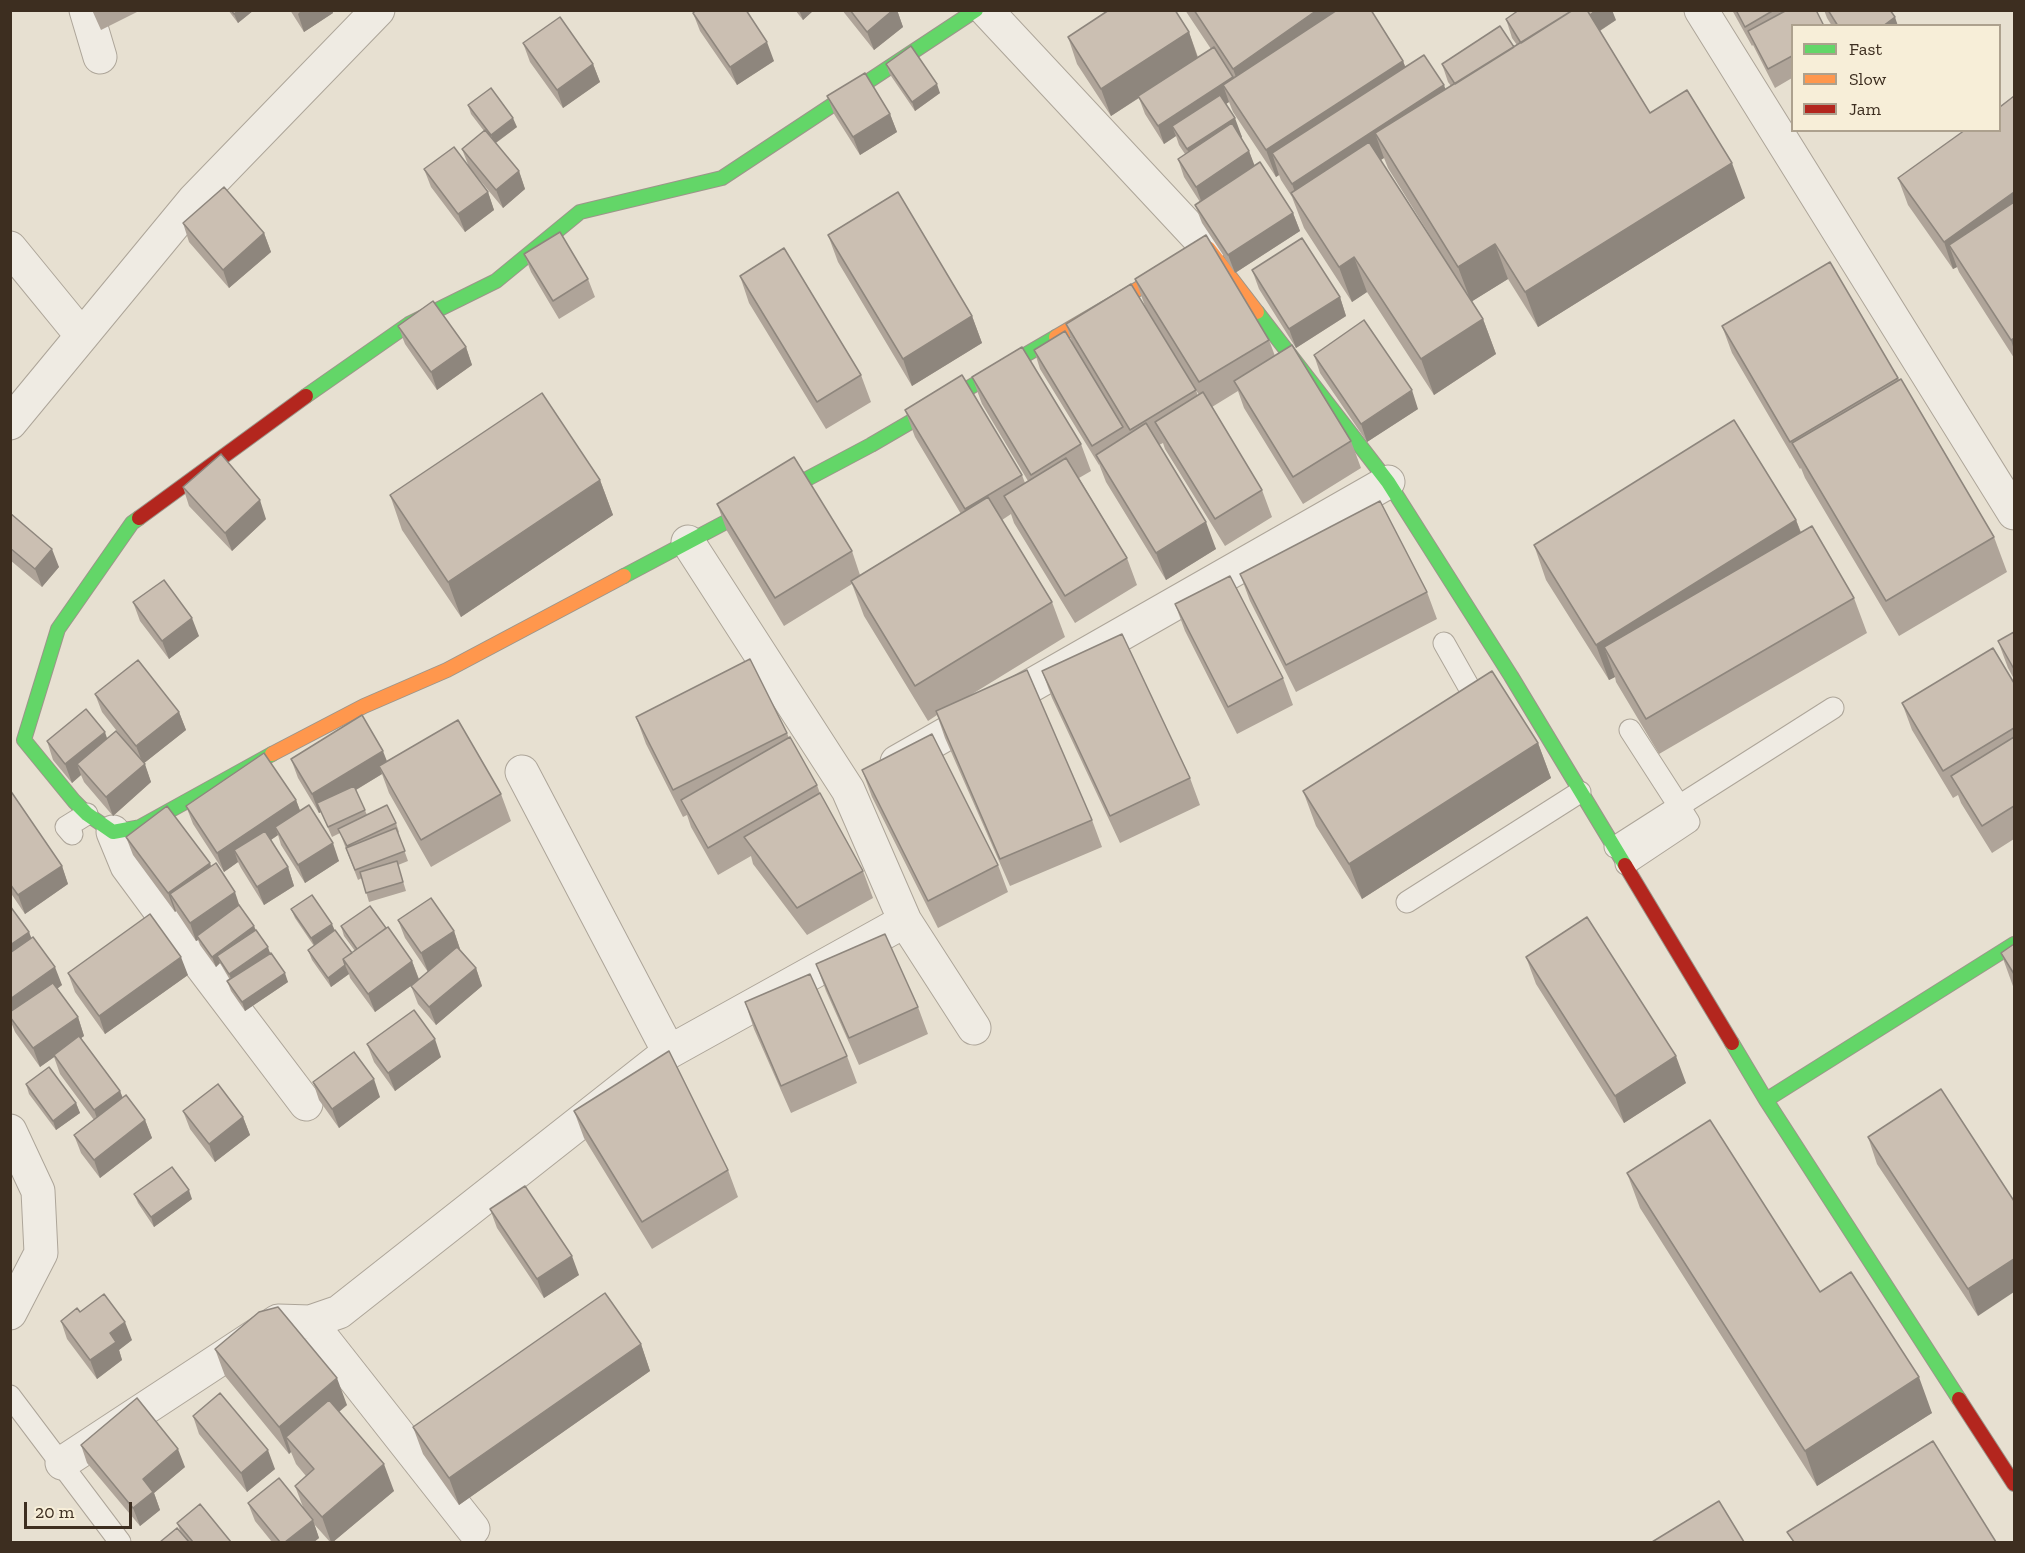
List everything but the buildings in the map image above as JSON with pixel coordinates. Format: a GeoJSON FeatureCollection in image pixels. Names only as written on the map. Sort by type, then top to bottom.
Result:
{"type":"FeatureCollection","features":[{"type":"Feature","properties":{"kind":"street"},"geometry":{"type":"LineString","coordinates":[[86,10],[100,57]]}},
{"type":"Feature","properties":{"kind":"street"},"geometry":{"type":"LineString","coordinates":[[10,423],[194,200],[378,10]]}},
{"type":"Feature","properties":{"kind":"street"},"geometry":{"type":"LineString","coordinates":[[306,1104],[174,931],[127,866],[100,823],[74,801],[24,740],[58,629],[132,523],[409,324],[496,281],[580,212],[722,178],[976,10]]}},
{"type":"Feature","properties":{"kind":"street"},"geometry":{"type":"LineString","coordinates":[[986,10],[1208,248],[1388,482],[1511,676],[1766,1100],[2014,1484]]}},
{"type":"Feature","properties":{"kind":"street"},"geometry":{"type":"LineString","coordinates":[[1701,10],[2014,513]]}},
{"type":"Feature","properties":{"kind":"street"},"geometry":{"type":"LineString","coordinates":[[10,248],[82,336]]}},
{"type":"Feature","properties":{"kind":"street"},"geometry":{"type":"LineString","coordinates":[[100,823],[140,827],[363,706],[447,670],[871,445],[1208,248]]}},
{"type":"Feature","properties":{"kind":"street"},"geometry":{"type":"LineString","coordinates":[[848,790],[1388,482]]}},
{"type":"Feature","properties":{"kind":"street"},"geometry":{"type":"LineString","coordinates":[[688,542],[848,790],[905,921],[974,1028]]}},
{"type":"Feature","properties":{"kind":"street"},"geometry":{"type":"LineString","coordinates":[[522,772],[669,1052]]}},
{"type":"Feature","properties":{"kind":"street"},"geometry":{"type":"LineString","coordinates":[[62,1463],[278,1321],[310,1322],[339,1312],[669,1052],[905,921]]}},
{"type":"Feature","properties":{"kind":"street"},"geometry":{"type":"LineString","coordinates":[[1766,1100],[2014,944]]}},
{"type":"Feature","properties":{"kind":"street"},"geometry":{"type":"LineString","coordinates":[[10,1131],[38,1191],[41,1253],[10,1313]]}},
{"type":"Feature","properties":{"kind":"street"},"geometry":{"type":"LineString","coordinates":[[310,1322],[473,1529]]}},
{"type":"Feature","properties":{"kind":"lane"},"geometry":{"type":"LineString","coordinates":[[1444,643],[1474,696]]}},
{"type":"Feature","properties":{"kind":"lane"},"geometry":{"type":"LineString","coordinates":[[1455,708],[1511,676]]}},
{"type":"Feature","properties":{"kind":"lane"},"geometry":{"type":"LineString","coordinates":[[1679,806],[1833,708]]}},
{"type":"Feature","properties":{"kind":"lane"},"geometry":{"type":"LineString","coordinates":[[1620,856],[1689,822],[1630,730]]}},
{"type":"Feature","properties":{"kind":"lane"},"geometry":{"type":"LineString","coordinates":[[1407,902],[1580,792]]}},
{"type":"Feature","properties":{"kind":"lane"},"geometry":{"type":"LineString","coordinates":[[64,825],[100,823]]}},
{"type":"Feature","properties":{"kind":"lane"},"geometry":{"type":"LineString","coordinates":[[10,1396],[120,1542]]}},
{"type":"Feature","properties":{"kind":"traffic: fast"},"geometry":{"type":"LineString","coordinates":[[306,396],[409,324],[496,281],[580,212],[722,178],[976,10]]}},
{"type":"Feature","properties":{"kind":"traffic: fast"},"geometry":{"type":"LineString","coordinates":[[1257,312],[1388,482],[1511,676],[1625,865]]}},
{"type":"Feature","properties":{"kind":"traffic: fast"},"geometry":{"type":"LineString","coordinates":[[624,576],[871,445],[1056,337]]}},
{"type":"Feature","properties":{"kind":"traffic: fast"},"geometry":{"type":"LineString","coordinates":[[139,518],[132,523],[58,629],[24,740],[74,801],[87,814],[113,832],[140,827],[272,754]]}},
{"type":"Feature","properties":{"kind":"traffic: fast"},"geometry":{"type":"LineString","coordinates":[[1766,1100],[2014,944]]}},
{"type":"Feature","properties":{"kind":"traffic: fast"},"geometry":{"type":"LineString","coordinates":[[1732,1043],[1766,1100],[1959,1399]]}},
{"type":"Feature","properties":{"kind":"traffic: slow"},"geometry":{"type":"LineString","coordinates":[[1056,337],[1208,248],[1257,312]]}},
{"type":"Feature","properties":{"kind":"traffic: slow"},"geometry":{"type":"LineString","coordinates":[[272,754],[364,706],[447,670],[624,576]]}},
{"type":"Feature","properties":{"kind":"traffic: jam"},"geometry":{"type":"LineString","coordinates":[[139,518],[306,396]]}},
{"type":"Feature","properties":{"kind":"traffic: jam"},"geometry":{"type":"LineString","coordinates":[[1625,865],[1732,1043]]}},
{"type":"Feature","properties":{"kind":"traffic: jam"},"geometry":{"type":"LineString","coordinates":[[1959,1399],[2014,1484]]}}]}
